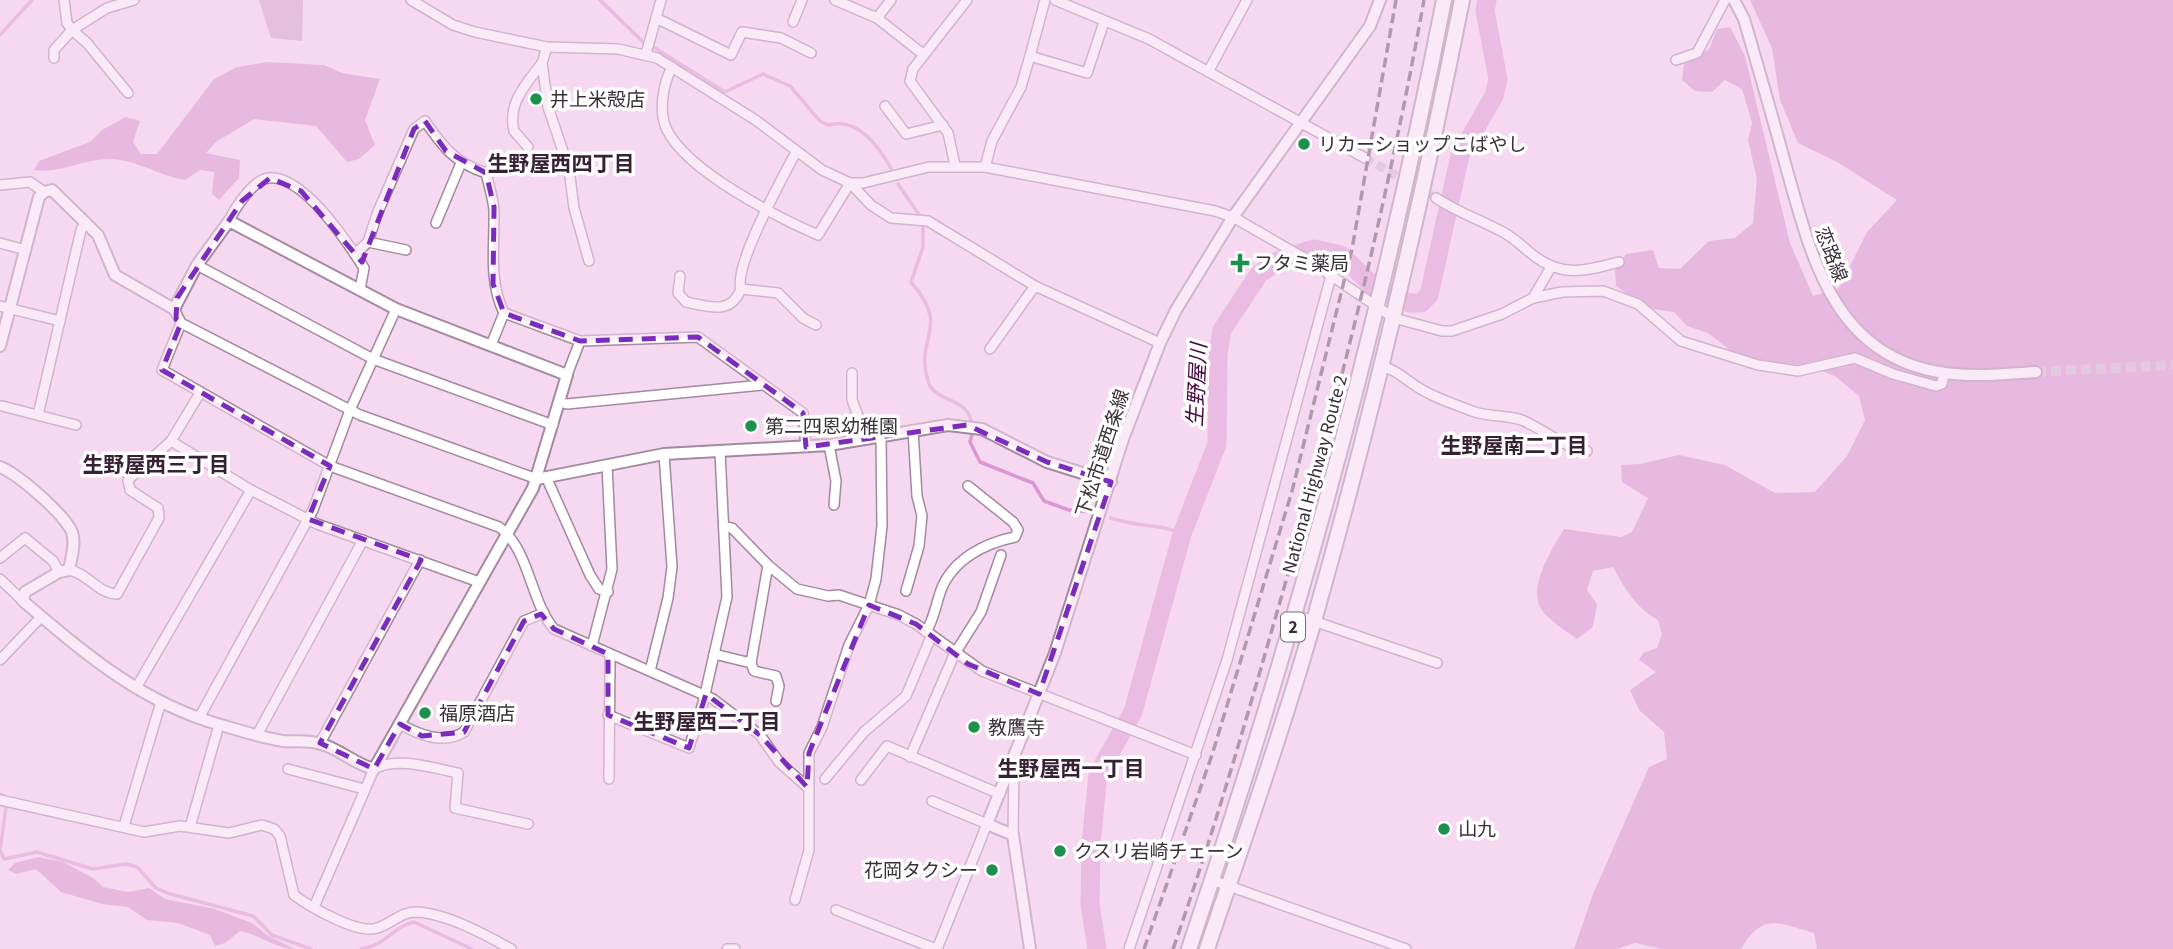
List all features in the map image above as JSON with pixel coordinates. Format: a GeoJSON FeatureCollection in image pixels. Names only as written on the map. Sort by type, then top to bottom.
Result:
{"type":"FeatureCollection","features":[{"type":"Feature","properties":{"kind":"highway","name":"National Highway Route 2"},"geometry":{"type":"LineString","coordinates":[[1189,949],[1296,615],[1378,303],[1444,0]]}},
{"type":"Feature","properties":{"kind":"highway","name":"National Highway Route 2"},"geometry":{"type":"LineString","coordinates":[[1207,949],[1314,619],[1395,312],[1462,0]]}},
{"type":"Feature","properties":{"kind":"street"},"geometry":{"type":"LineString","coordinates":[[64,0],[67,23],[128,93]]}},
{"type":"Feature","properties":{"kind":"street"},"geometry":{"type":"LineString","coordinates":[[54,58],[54,50],[72,30],[107,8],[134,0]]}},
{"type":"Feature","properties":{"kind":"street"},"geometry":{"type":"LineString","coordinates":[[411,0],[453,25],[547,47],[618,49],[646,54],[672,67],[757,121],[796,152],[838,179],[850,183],[871,205],[891,218],[928,221],[1035,286],[1160,343]]}},
{"type":"Feature","properties":{"kind":"street"},"geometry":{"type":"LineString","coordinates":[[646,54],[661,0]]}},
{"type":"Feature","properties":{"kind":"street"},"geometry":{"type":"LineString","coordinates":[[793,22],[802,0]]}},
{"type":"Feature","properties":{"kind":"street"},"geometry":{"type":"LineString","coordinates":[[835,0],[877,18],[924,55]]}},
{"type":"Feature","properties":{"kind":"street"},"geometry":{"type":"LineString","coordinates":[[877,18],[891,0]]}},
{"type":"Feature","properties":{"kind":"street"},"geometry":{"type":"LineString","coordinates":[[955,165],[955,154],[943,125],[910,81],[924,55],[967,0]]}},
{"type":"Feature","properties":{"kind":"street"},"geometry":{"type":"LineString","coordinates":[[985,167],[992,141],[1021,87],[1045,0]]}},
{"type":"Feature","properties":{"kind":"street"},"geometry":{"type":"LineString","coordinates":[[1055,0],[1149,38],[1365,158]]}},
{"type":"Feature","properties":{"kind":"street"},"geometry":{"type":"LineString","coordinates":[[1208,72],[1247,0]]}},
{"type":"Feature","properties":{"kind":"street","name":"下松市道西条線"},"geometry":{"type":"LineString","coordinates":[[987,824],[1039,694],[1136,402],[1160,343],[1176,310],[1233,217],[1370,26],[1380,0]]}},
{"type":"Feature","properties":{"kind":"street"},"geometry":{"type":"LineString","coordinates":[[1676,60],[1697,53],[1725,0]]}},
{"type":"Feature","properties":{"kind":"street","name":"恋路線"},"geometry":{"type":"LineString","coordinates":[[1734,0],[1744,19],[1809,249],[1834,303],[1858,331],[1895,357],[1944,373],[1978,375],[2036,372]]}},
{"type":"Feature","properties":{"kind":"street"},"geometry":{"type":"LineString","coordinates":[[656,18],[731,55],[742,32],[781,38],[811,53]]}},
{"type":"Feature","properties":{"kind":"street"},"geometry":{"type":"LineString","coordinates":[[1030,56],[1087,73],[1104,22]]}},
{"type":"Feature","properties":{"kind":"street"},"geometry":{"type":"LineString","coordinates":[[528,147],[514,131],[515,104],[518,94],[542,63],[547,47]]}},
{"type":"Feature","properties":{"kind":"street"},"geometry":{"type":"LineString","coordinates":[[542,63],[552,124],[569,169],[574,208],[589,261]]}},
{"type":"Feature","properties":{"kind":"street"},"geometry":{"type":"LineString","coordinates":[[672,67],[667,76],[662,112],[667,130],[678,147],[766,212],[818,235],[850,183],[955,165],[985,167],[1233,217],[1395,312],[1452,331],[1502,314],[1533,298],[1587,290],[1618,295],[1638,304],[1681,341],[1778,370],[1822,368],[1847,358],[1856,358],[1893,374],[1936,386],[1942,384],[1944,373]]}},
{"type":"Feature","properties":{"kind":"street"},"geometry":{"type":"LineString","coordinates":[[885,106],[906,134],[943,125]]}},
{"type":"Feature","properties":{"kind":"street"},"geometry":{"type":"LineString","coordinates":[[355,254],[368,242],[377,214],[414,130],[425,121],[446,152],[461,163],[486,173],[494,207],[494,284],[504,313],[491,345]]}},
{"type":"Feature","properties":{"kind":"street"},"geometry":{"type":"LineString","coordinates":[[741,289],[738,281],[741,267],[796,152]]}},
{"type":"Feature","properties":{"kind":"street"},"geometry":{"type":"LineString","coordinates":[[436,223],[461,163]]}},
{"type":"Feature","properties":{"kind":"street"},"geometry":{"type":"LineString","coordinates":[[174,309],[197,265],[229,221],[260,181],[270,178],[301,191],[325,214],[364,268],[360,290]]}},
{"type":"Feature","properties":{"kind":"street"},"geometry":{"type":"LineString","coordinates":[[0,184],[30,182],[44,192]]}},
{"type":"Feature","properties":{"kind":"street"},"geometry":{"type":"LineString","coordinates":[[0,346],[12,309],[39,197],[52,190],[98,235],[115,275],[174,309],[181,323],[350,410],[542,479],[561,472],[664,454],[829,445],[913,430],[967,425],[982,429],[1047,462],[1111,482]]}},
{"type":"Feature","properties":{"kind":"street"},"geometry":{"type":"LineString","coordinates":[[1436,198],[1454,210],[1505,233],[1551,267],[1568,273],[1619,262]]}},
{"type":"Feature","properties":{"kind":"street"},"geometry":{"type":"LineString","coordinates":[[229,221],[396,309],[568,375]]}},
{"type":"Feature","properties":{"kind":"street"},"geometry":{"type":"LineString","coordinates":[[38,415],[81,230],[86,222]]}},
{"type":"Feature","properties":{"kind":"street"},"geometry":{"type":"LineString","coordinates":[[368,242],[406,250]]}},
{"type":"Feature","properties":{"kind":"street"},"geometry":{"type":"LineString","coordinates":[[0,243],[26,250]]}},
{"type":"Feature","properties":{"kind":"street"},"geometry":{"type":"LineString","coordinates":[[197,265],[373,359],[553,425]]}},
{"type":"Feature","properties":{"kind":"street"},"geometry":{"type":"LineString","coordinates":[[1533,298],[1551,267]]}},
{"type":"Feature","properties":{"kind":"street"},"geometry":{"type":"LineString","coordinates":[[680,276],[678,293],[686,302],[721,309],[731,305],[741,289]]}},
{"type":"Feature","properties":{"kind":"street"},"geometry":{"type":"LineString","coordinates":[[1129,949],[1196,755],[1274,495],[1331,276]]}},
{"type":"Feature","properties":{"kind":"street"},"geometry":{"type":"LineString","coordinates":[[990,349],[1035,286]]}},
{"type":"Feature","properties":{"kind":"street"},"geometry":{"type":"LineString","coordinates":[[741,289],[778,293],[803,318],[816,325]]}},
{"type":"Feature","properties":{"kind":"street"},"geometry":{"type":"LineString","coordinates":[[0,306],[60,321]]}},
{"type":"Feature","properties":{"kind":"street"},"geometry":{"type":"LineString","coordinates":[[199,718],[308,519],[350,410],[396,309]]}},
{"type":"Feature","properties":{"kind":"street"},"geometry":{"type":"LineString","coordinates":[[504,313],[580,341],[698,337],[803,413],[806,447]]}},
{"type":"Feature","properties":{"kind":"street"},"geometry":{"type":"LineString","coordinates":[[181,323],[162,370],[330,466],[507,532],[554,629],[705,695],[760,735],[779,762],[807,787]]}},
{"type":"Feature","properties":{"kind":"street"},"geometry":{"type":"LineString","coordinates":[[314,907],[373,769],[507,532],[542,479],[559,402],[580,341]]}},
{"type":"Feature","properties":{"kind":"street"},"geometry":{"type":"LineString","coordinates":[[1381,366],[1395,369],[1413,385],[1472,411],[1497,418],[1518,418],[1551,433],[1566,446],[1587,451]]}},
{"type":"Feature","properties":{"kind":"street"},"geometry":{"type":"LineString","coordinates":[[852,373],[852,400],[867,439]]}},
{"type":"Feature","properties":{"kind":"street"},"geometry":{"type":"LineString","coordinates":[[559,402],[566,404],[757,387],[762,384]]}},
{"type":"Feature","properties":{"kind":"street"},"geometry":{"type":"LineString","coordinates":[[0,558],[25,538],[64,571],[86,575],[108,594],[117,594],[159,518],[159,508],[130,490],[128,480],[171,441],[200,393]]}},
{"type":"Feature","properties":{"kind":"street"},"geometry":{"type":"LineString","coordinates":[[2,406],[76,425]]}},
{"type":"Feature","properties":{"kind":"street"},"geometry":{"type":"LineString","coordinates":[[906,590],[919,546],[922,516],[917,496],[913,430]]}},
{"type":"Feature","properties":{"kind":"street"},"geometry":{"type":"LineString","coordinates":[[795,900],[809,849],[808,753],[822,727],[849,645],[869,605],[876,579],[882,526],[881,436]]}},
{"type":"Feature","properties":{"kind":"street"},"geometry":{"type":"LineString","coordinates":[[171,441],[251,490],[308,519],[479,582]]}},
{"type":"Feature","properties":{"kind":"street"},"geometry":{"type":"LineString","coordinates":[[829,445],[836,481],[834,505]]}},
{"type":"Feature","properties":{"kind":"street"},"geometry":{"type":"LineString","coordinates":[[608,715],[689,748],[705,695],[727,597],[720,452]]}},
{"type":"Feature","properties":{"kind":"street"},"geometry":{"type":"LineString","coordinates":[[650,671],[668,598],[672,567],[664,454]]}},
{"type":"Feature","properties":{"kind":"street"},"geometry":{"type":"LineString","coordinates":[[592,646],[612,569],[607,465]]}},
{"type":"Feature","properties":{"kind":"street"},"geometry":{"type":"LineString","coordinates":[[0,467],[19,477],[67,524],[73,534],[74,545],[64,571],[25,592],[23,601]]}},
{"type":"Feature","properties":{"kind":"street"},"geometry":{"type":"LineString","coordinates":[[542,479],[598,589],[608,592]]}},
{"type":"Feature","properties":{"kind":"street"},"geometry":{"type":"LineString","coordinates":[[825,779],[864,732],[906,696],[929,635],[942,587],[953,571],[974,551],[992,542],[1015,537],[1018,530],[1013,522],[968,486]]}},
{"type":"Feature","properties":{"kind":"street"},"geometry":{"type":"LineString","coordinates":[[136,688],[251,490]]}},
{"type":"Feature","properties":{"kind":"street"},"geometry":{"type":"LineString","coordinates":[[725,527],[732,528],[768,565],[797,589],[839,596],[899,615],[954,655],[982,671],[1196,755]]}},
{"type":"Feature","properties":{"kind":"street"},"geometry":{"type":"LineString","coordinates":[[257,734],[363,540]]}},
{"type":"Feature","properties":{"kind":"street"},"geometry":{"type":"LineString","coordinates":[[910,757],[954,655],[981,612],[1001,555]]}},
{"type":"Feature","properties":{"kind":"street"},"geometry":{"type":"LineString","coordinates":[[320,743],[420,560]]}},
{"type":"Feature","properties":{"kind":"street"},"geometry":{"type":"LineString","coordinates":[[768,565],[751,663],[754,671],[776,676],[779,686],[776,701]]}},
{"type":"Feature","properties":{"kind":"street"},"geometry":{"type":"LineString","coordinates":[[0,579],[41,617],[113,674],[161,702],[219,725],[281,741],[320,743],[373,769]]}},
{"type":"Feature","properties":{"kind":"street"},"geometry":{"type":"LineString","coordinates":[[400,724],[422,736],[456,737],[464,733],[524,621],[544,613]]}},
{"type":"Feature","properties":{"kind":"street"},"geometry":{"type":"LineString","coordinates":[[1296,615],[1437,663]]}},
{"type":"Feature","properties":{"kind":"street"},"geometry":{"type":"LineString","coordinates":[[0,660],[22,633],[41,617]]}},
{"type":"Feature","properties":{"kind":"street"},"geometry":{"type":"LineString","coordinates":[[609,779],[610,654]]}},
{"type":"Feature","properties":{"kind":"street"},"geometry":{"type":"LineString","coordinates":[[714,654],[751,663]]}},
{"type":"Feature","properties":{"kind":"street"},"geometry":{"type":"LineString","coordinates":[[124,826],[161,702]]}},
{"type":"Feature","properties":{"kind":"street"},"geometry":{"type":"LineString","coordinates":[[190,827],[219,725]]}},
{"type":"Feature","properties":{"kind":"street"},"geometry":{"type":"LineString","coordinates":[[861,780],[887,746],[1000,794]]}},
{"type":"Feature","properties":{"kind":"street"},"geometry":{"type":"LineString","coordinates":[[1014,757],[1013,835],[1030,949]]}},
{"type":"Feature","properties":{"kind":"street"},"geometry":{"type":"LineString","coordinates":[[373,769],[384,764],[425,766],[458,773],[455,808],[528,824]]}},
{"type":"Feature","properties":{"kind":"street"},"geometry":{"type":"LineString","coordinates":[[288,769],[364,789]]}},
{"type":"Feature","properties":{"kind":"street"},"geometry":{"type":"LineString","coordinates":[[0,800],[144,832],[190,827],[218,833],[262,825],[274,829],[282,843],[294,895],[314,907],[368,930],[379,928],[405,914],[427,914],[485,934],[511,949]]}},
{"type":"Feature","properties":{"kind":"street"},"geometry":{"type":"LineString","coordinates":[[932,800],[1013,835]]}},
{"type":"Feature","properties":{"kind":"street"},"geometry":{"type":"LineString","coordinates":[[836,910],[936,949],[987,824]]}},
{"type":"Feature","properties":{"kind":"street"},"geometry":{"type":"LineString","coordinates":[[1212,880],[1406,949]]}},
{"type":"Feature","properties":{"kind":"street"},"geometry":{"type":"LineString","coordinates":[[727,949],[735,949]]}},
{"type":"Feature","properties":{"kind":"highlighted area"},"geometry":{"type":"Polygon","coordinates":[[[425,121],[446,151],[486,173],[494,207],[493,284],[504,313],[580,341],[698,337],[803,413],[806,447],[967,425],[1047,462],[1111,482],[1039,694],[968,664],[916,624],[869,605],[809,753],[807,787],[760,735],[706,694],[689,748],[608,715],[608,654],[554,629],[541,614],[524,621],[464,732],[422,736],[400,724],[374,769],[320,743],[421,560],[308,519],[330,466],[162,370],[181,323],[176,319],[177,298],[197,265],[242,201],[270,178],[301,191],[362,262],[414,129],[425,121]]]}},
{"type":"Feature","properties":{"kind":"shaded area"},"geometry":{"type":"Polygon","coordinates":[[[259,0],[303,0],[302,41],[271,38],[259,0]]]}},
{"type":"Feature","properties":{"kind":"shaded area"},"geometry":{"type":"Polygon","coordinates":[[[1750,0],[2173,0],[2173,949],[1817,949],[1814,933],[1772,923],[1757,929],[1741,949],[1662,949],[1635,943],[1617,949],[1574,949],[1593,894],[1649,767],[1667,759],[1664,732],[1639,710],[1630,690],[1656,672],[1639,660],[1643,653],[1657,648],[1662,634],[1658,620],[1637,604],[1613,567],[1593,571],[1587,590],[1597,604],[1593,627],[1577,639],[1557,625],[1540,606],[1537,595],[1538,584],[1552,549],[1564,529],[1621,537],[1632,532],[1648,498],[1622,482],[1621,465],[1640,464],[1679,455],[1725,465],[1775,493],[1815,492],[1847,456],[1865,420],[1859,396],[1835,376],[1806,365],[1760,362],[1731,351],[1708,333],[1687,326],[1674,312],[1646,308],[1616,286],[1615,270],[1626,254],[1653,250],[1659,268],[1680,269],[1709,241],[1735,238],[1753,223],[1757,179],[1748,140],[1752,123],[1742,89],[1725,80],[1712,92],[1695,91],[1682,80],[1684,64],[1709,49],[1717,29],[1730,27],[1745,56],[1790,243],[1813,296],[1839,288],[1867,232],[1897,200],[1837,162],[1798,143],[1780,100],[1772,48],[1750,0]]]}},
{"type":"Feature","properties":{"kind":"shaded area"},"geometry":{"type":"Polygon","coordinates":[[[267,62],[324,65],[342,73],[380,79],[365,120],[375,145],[359,159],[347,162],[316,126],[254,119],[216,142],[206,153],[240,160],[239,178],[219,200],[212,194],[214,172],[200,170],[185,180],[117,159],[52,170],[34,170],[39,161],[90,142],[102,130],[126,117],[140,121],[133,142],[141,154],[157,154],[214,79],[237,67],[267,62]]]}},
{"type":"Feature","properties":{"kind":"shaded area"},"geometry":{"type":"Polygon","coordinates":[[[38,857],[63,862],[93,878],[103,887],[128,892],[149,888],[165,899],[215,909],[252,923],[267,935],[295,949],[281,947],[240,931],[225,943],[215,946],[210,935],[178,923],[147,920],[128,907],[102,904],[61,892],[36,869],[16,874],[8,870],[15,863],[38,857]]]}},
{"type":"Feature","properties":{"kind":"waterway"},"geometry":{"type":"LineString","coordinates":[[0,35],[32,0]]}},
{"type":"Feature","properties":{"kind":"waterway"},"geometry":{"type":"LineString","coordinates":[[600,0],[643,42]]}},
{"type":"Feature","properties":{"kind":"waterway","name":"生野屋川"},"geometry":{"type":"LineString","coordinates":[[1097,949],[1090,904],[1091,844],[1098,774],[1133,712],[1182,534],[1217,444],[1218,354],[1222,330],[1259,274],[1279,260],[1314,249],[1341,255],[1372,285],[1409,303],[1421,303],[1429,295],[1460,155],[1494,96],[1498,79],[1485,11],[1487,0]]}},
{"type":"Feature","properties":{"kind":"waterway"},"geometry":{"type":"LineString","coordinates":[[655,48],[725,92],[763,74],[790,86],[820,121],[828,125],[849,125],[867,136],[892,170]]}},
{"type":"Feature","properties":{"kind":"waterway"},"geometry":{"type":"LineString","coordinates":[[898,184],[920,216]]}},
{"type":"Feature","properties":{"kind":"waterway"},"geometry":{"type":"LineString","coordinates":[[923,224],[923,247],[911,282],[923,298],[931,322],[925,353],[928,381],[936,393],[963,407],[971,420]]}},
{"type":"Feature","properties":{"kind":"waterway"},"geometry":{"type":"LineString","coordinates":[[972,434],[970,442],[980,462],[1033,483],[1044,501],[1069,510],[1093,512]]}},
{"type":"Feature","properties":{"kind":"waterway"},"geometry":{"type":"LineString","coordinates":[[1111,518],[1165,528],[1182,534]]}},
{"type":"Feature","properties":{"kind":"waterway"},"geometry":{"type":"LineString","coordinates":[[0,794],[4,796]]}},
{"type":"Feature","properties":{"kind":"waterway"},"geometry":{"type":"LineString","coordinates":[[6,807],[0,850],[4,859],[37,852],[93,869],[126,864],[137,867],[156,888],[253,916],[272,935],[311,949]]}},
{"type":"Feature","properties":{"kind":"waterway"},"geometry":{"type":"LineString","coordinates":[[361,949],[377,944],[406,924],[414,922],[472,949]]}},
{"type":"Feature","properties":{"kind":"tunnel"},"geometry":{"type":"LineString","coordinates":[[1365,158],[1436,198]]}},
{"type":"Feature","properties":{"kind":"tunnel"},"geometry":{"type":"LineString","coordinates":[[2036,372],[2173,365]]}},
{"type":"Feature","properties":{"kind":"railway"},"geometry":{"type":"LineString","coordinates":[[1144,949],[1212,755],[1292,491],[1352,249],[1396,0]]}},
{"type":"Feature","properties":{"kind":"railway"},"geometry":{"type":"LineString","coordinates":[[1173,949],[1237,748],[1317,471],[1393,158],[1424,0]]}},
{"type":"Feature","properties":{"kind":"place","name":"井上米殻店"},"geometry":{"type":"Point","coordinates":[536,99]}},
{"type":"Feature","properties":{"kind":"place","name":"リカーショップこばやし"},"geometry":{"type":"Point","coordinates":[1304,144]}},
{"type":"Feature","properties":{"kind":"place","name":"フタミ薬局"},"geometry":{"type":"Point","coordinates":[1240,263]}},
{"type":"Feature","properties":{"kind":"place","name":"第二四恩幼稚園"},"geometry":{"type":"Point","coordinates":[751,426]}},
{"type":"Feature","properties":{"kind":"place","name":"福原酒店"},"geometry":{"type":"Point","coordinates":[425,713]}},
{"type":"Feature","properties":{"kind":"place","name":"教鷹寺"},"geometry":{"type":"Point","coordinates":[974,727]}},
{"type":"Feature","properties":{"kind":"place","name":"山九"},"geometry":{"type":"Point","coordinates":[1444,829]}},
{"type":"Feature","properties":{"kind":"place","name":"クスリ岩崎チェーン"},"geometry":{"type":"Point","coordinates":[1060,851]}},
{"type":"Feature","properties":{"kind":"place","name":"花岡タクシー"},"geometry":{"type":"Point","coordinates":[992,870]}},
{"type":"Feature","properties":{"kind":"district","name":"生野屋西四丁目"},"geometry":{"type":"Point","coordinates":[561,164]}},
{"type":"Feature","properties":{"kind":"district","name":"生野屋南二丁目"},"geometry":{"type":"Point","coordinates":[1514,446]}},
{"type":"Feature","properties":{"kind":"district","name":"生野屋西三丁目"},"geometry":{"type":"Point","coordinates":[156,465]}},
{"type":"Feature","properties":{"kind":"district","name":"生野屋西二丁目"},"geometry":{"type":"Point","coordinates":[707,722]}},
{"type":"Feature","properties":{"kind":"district","name":"生野屋西一丁目"},"geometry":{"type":"Point","coordinates":[1071,769]}}]}
